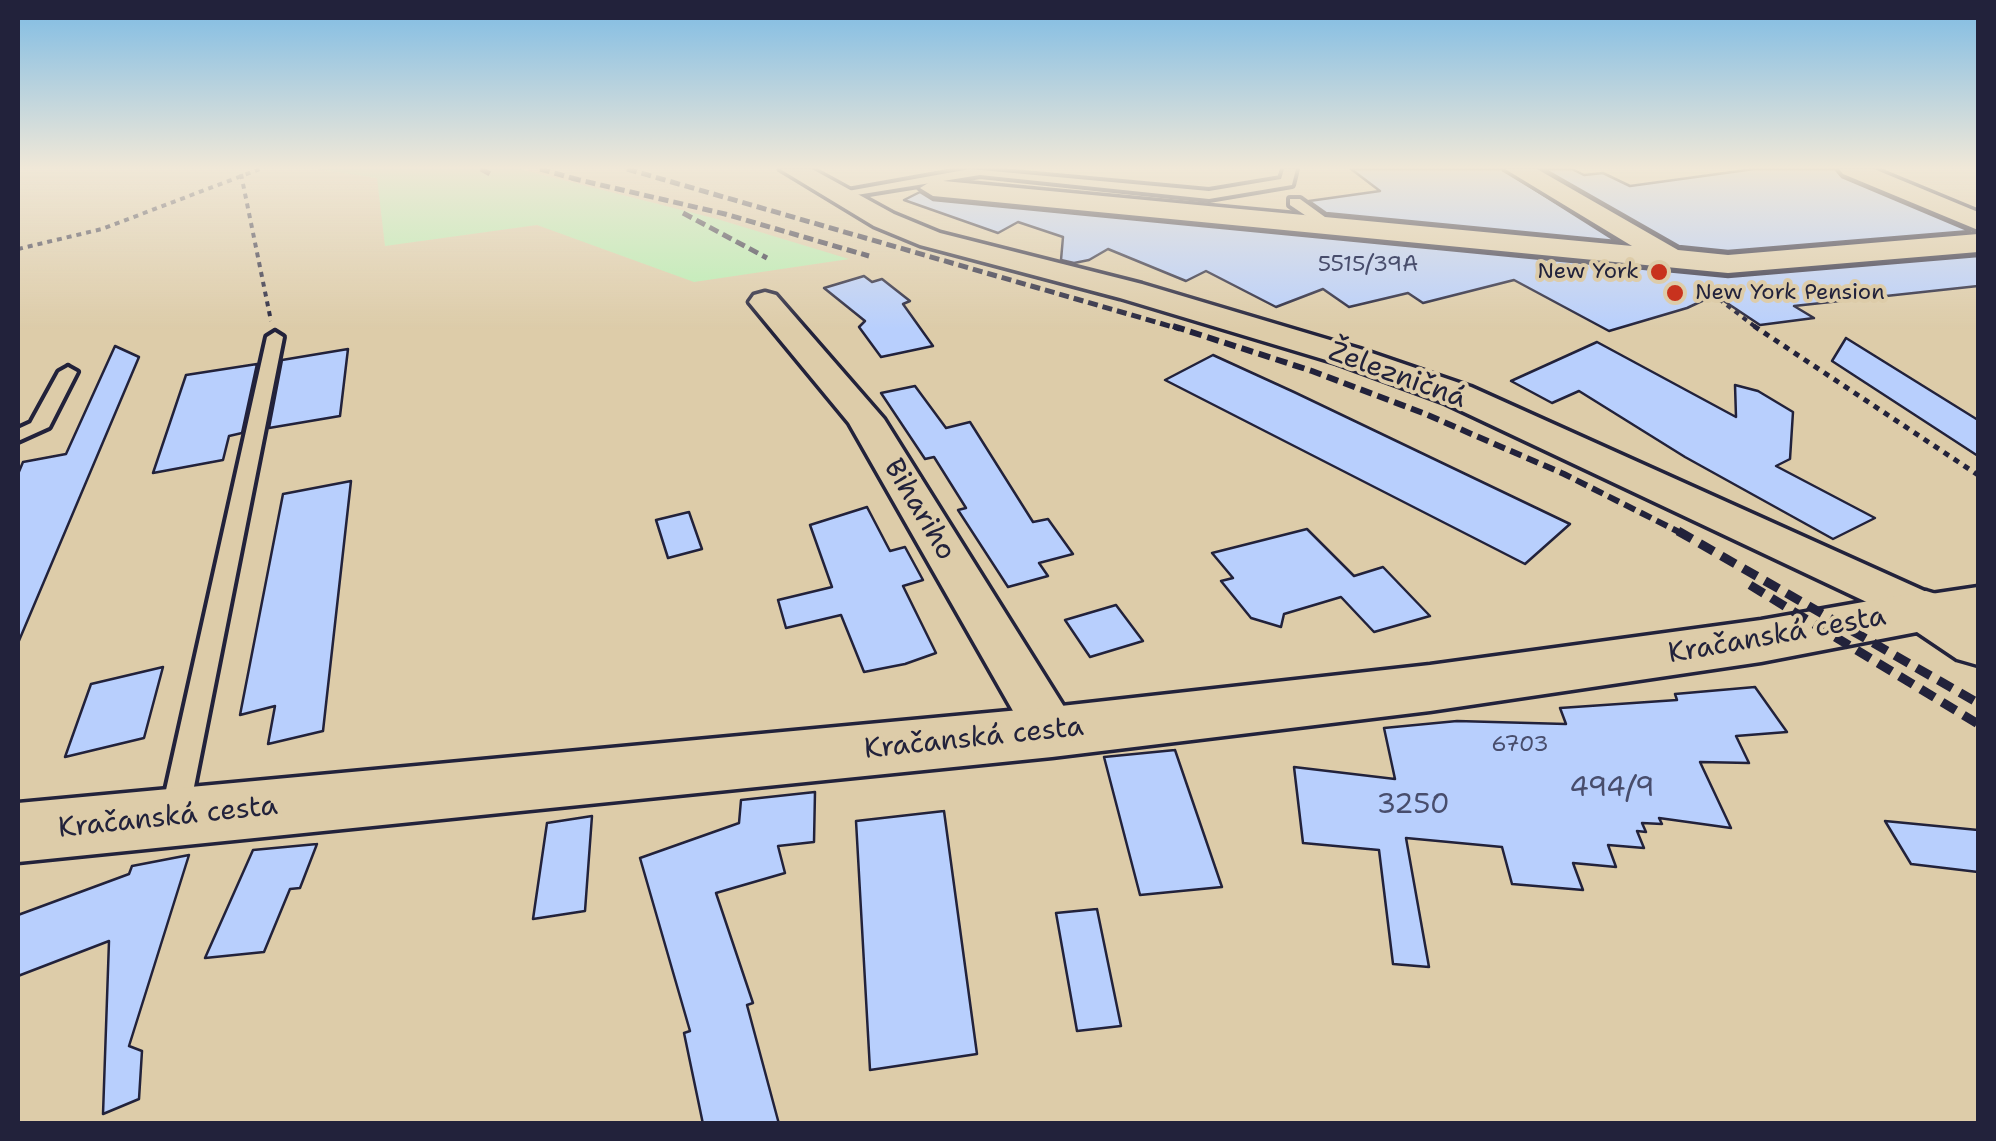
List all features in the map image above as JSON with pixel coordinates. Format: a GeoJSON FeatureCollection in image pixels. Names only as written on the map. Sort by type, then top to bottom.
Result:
{"type":"FeatureCollection","features":[{"type":"Feature","properties":{"kind":"street","name":"Železničná"},"geometry":{"type":"LineString","coordinates":[[889,222],[930,239],[1149,297],[1348,356],[1458,396],[1952,607],[1978,644]]}},
{"type":"Feature","properties":{"kind":"street"},"geometry":{"type":"LineString","coordinates":[[1290,222],[1760,264],[1978,243]]}},
{"type":"Feature","properties":{"kind":"street"},"geometry":{"type":"LineString","coordinates":[[1611,222],[1674,258]]}},
{"type":"Feature","properties":{"kind":"street","name":"Bihariho"},"geometry":{"type":"LineString","coordinates":[[765,302],[864,419],[1052,732]]}},
{"type":"Feature","properties":{"kind":"street","name":"Kračanská cesta"},"geometry":{"type":"LineString","coordinates":[[18,833],[1052,732],[1430,688],[1760,641],[1952,607]]}},
{"type":"Feature","properties":{"kind":"lane"},"geometry":{"type":"LineString","coordinates":[[1324,222],[1329,226]]}},
{"type":"Feature","properties":{"kind":"lane"},"geometry":{"type":"LineString","coordinates":[[174,817],[275,337]]}},
{"type":"Feature","properties":{"kind":"lane"},"geometry":{"type":"LineString","coordinates":[[18,435],[39,428],[68,372]]}},
{"type":"Feature","properties":{"kind":"path"},"geometry":{"type":"LineString","coordinates":[[18,249],[119,222]]}},
{"type":"Feature","properties":{"kind":"path"},"geometry":{"type":"LineString","coordinates":[[251,222],[275,337]]}},
{"type":"Feature","properties":{"kind":"path"},"geometry":{"type":"LineString","coordinates":[[1710,293],[1978,474]]}},
{"type":"Feature","properties":{"kind":"green space"},"geometry":{"type":"Polygon","coordinates":[[[382,222],[728,222],[849,259],[694,282],[537,225],[385,246],[382,222]]]}},
{"type":"Feature","properties":{"kind":"building"},"geometry":{"type":"Polygon","coordinates":[[[967,222],[1018,222],[998,233],[967,222]]]}},
{"type":"Feature","properties":{"kind":"building"},"geometry":{"type":"Polygon","coordinates":[[[1019,222],[1163,222],[1728,277],[1978,256],[1978,286],[1794,306],[1814,318],[1760,325],[1715,295],[1687,308],[1609,331],[1514,280],[1423,303],[1408,293],[1349,307],[1323,289],[1276,307],[1206,271],[1186,281],[1108,249],[1089,260],[1061,260],[1063,237],[1019,222]]]}},
{"type":"Feature","properties":{"kind":"building"},"geometry":{"type":"Polygon","coordinates":[[[1422,222],[1586,222],[1616,241],[1422,222]]]}},
{"type":"Feature","properties":{"kind":"building"},"geometry":{"type":"Polygon","coordinates":[[[1637,222],[1949,222],[1970,231],[1728,251],[1679,246],[1637,222]]]}},
{"type":"Feature","properties":{"kind":"building"},"geometry":{"type":"Polygon","coordinates":[[[864,276],[872,282],[882,279],[910,301],[903,304],[933,346],[881,357],[859,327],[865,321],[824,288],[864,276]]]}},
{"type":"Feature","properties":{"kind":"building"},"geometry":{"type":"Polygon","coordinates":[[[1846,338],[1978,420],[1978,456],[1832,361],[1846,338]]]}},
{"type":"Feature","properties":{"kind":"building"},"geometry":{"type":"Polygon","coordinates":[[[1597,342],[1736,417],[1735,385],[1758,391],[1793,412],[1790,459],[1776,466],[1875,518],[1833,539],[1685,457],[1579,391],[1552,403],[1511,381],[1597,342]]]}},
{"type":"Feature","properties":{"kind":"building"},"geometry":{"type":"Polygon","coordinates":[[[115,346],[139,357],[18,643],[18,474],[23,462],[66,454],[115,346]]]}},
{"type":"Feature","properties":{"kind":"building"},"geometry":{"type":"Polygon","coordinates":[[[348,349],[340,416],[269,428],[282,360],[348,349]]]}},
{"type":"Feature","properties":{"kind":"building"},"geometry":{"type":"Polygon","coordinates":[[[1213,355],[1570,524],[1525,564],[1165,380],[1213,355]]]}},
{"type":"Feature","properties":{"kind":"building"},"geometry":{"type":"Polygon","coordinates":[[[257,364],[242,433],[229,436],[223,460],[153,473],[186,375],[257,364]]]}},
{"type":"Feature","properties":{"kind":"building"},"geometry":{"type":"Polygon","coordinates":[[[915,386],[946,428],[970,422],[1033,522],[1048,519],[1073,554],[1039,563],[1048,576],[1008,587],[958,510],[966,508],[934,457],[925,459],[881,393],[915,386]]]}},
{"type":"Feature","properties":{"kind":"building"},"geometry":{"type":"Polygon","coordinates":[[[351,481],[323,731],[268,744],[275,706],[240,715],[283,494],[351,481]]]}},
{"type":"Feature","properties":{"kind":"building"},"geometry":{"type":"Polygon","coordinates":[[[867,507],[890,551],[905,547],[923,580],[903,586],[936,653],[864,672],[841,615],[786,628],[778,600],[832,587],[810,525],[867,507]]]}},
{"type":"Feature","properties":{"kind":"building"},"geometry":{"type":"Polygon","coordinates":[[[689,512],[702,549],[668,558],[656,520],[689,512]]]}},
{"type":"Feature","properties":{"kind":"building"},"geometry":{"type":"Polygon","coordinates":[[[1307,529],[1354,576],[1383,567],[1430,616],[1374,632],[1341,597],[1284,614],[1281,627],[1251,618],[1221,581],[1233,578],[1212,553],[1307,529]]]}},
{"type":"Feature","properties":{"kind":"building"},"geometry":{"type":"Polygon","coordinates":[[[1116,605],[1143,641],[1090,657],[1065,620],[1116,605]]]}},
{"type":"Feature","properties":{"kind":"building"},"geometry":{"type":"Polygon","coordinates":[[[163,667],[144,738],[65,757],[91,684],[163,667]]]}},
{"type":"Feature","properties":{"kind":"building"},"geometry":{"type":"Polygon","coordinates":[[[1755,687],[1787,732],[1736,736],[1749,763],[1700,762],[1731,828],[1659,818],[1662,824],[1642,823],[1646,832],[1637,831],[1644,848],[1608,845],[1616,867],[1573,863],[1583,890],[1512,884],[1502,847],[1406,838],[1429,967],[1393,964],[1379,850],[1303,843],[1294,767],[1395,779],[1384,728],[1457,721],[1566,724],[1560,708],[1677,700],[1675,694],[1755,687]]]}},
{"type":"Feature","properties":{"kind":"building"},"geometry":{"type":"Polygon","coordinates":[[[1175,750],[1222,887],[1140,895],[1104,757],[1175,750]]]}},
{"type":"Feature","properties":{"kind":"building"},"geometry":{"type":"Polygon","coordinates":[[[815,792],[814,842],[778,846],[785,873],[716,893],[753,1003],[747,1005],[779,1124],[703,1124],[684,1033],[690,1031],[640,858],[739,823],[741,800],[815,792]]]}},
{"type":"Feature","properties":{"kind":"building"},"geometry":{"type":"Polygon","coordinates":[[[944,811],[977,1054],[870,1070],[856,821],[944,811]]]}},
{"type":"Feature","properties":{"kind":"building"},"geometry":{"type":"Polygon","coordinates":[[[592,816],[585,911],[533,919],[547,823],[592,816]]]}},
{"type":"Feature","properties":{"kind":"building"},"geometry":{"type":"Polygon","coordinates":[[[1885,821],[1978,830],[1978,872],[1911,864],[1885,821]]]}},
{"type":"Feature","properties":{"kind":"building"},"geometry":{"type":"Polygon","coordinates":[[[317,844],[300,888],[290,889],[264,952],[205,958],[253,850],[317,844]]]}},
{"type":"Feature","properties":{"kind":"building"},"geometry":{"type":"Polygon","coordinates":[[[189,855],[129,1046],[142,1051],[139,1099],[103,1114],[109,941],[18,976],[18,915],[129,874],[132,866],[189,855]]]}},
{"type":"Feature","properties":{"kind":"building"},"geometry":{"type":"Polygon","coordinates":[[[1097,909],[1121,1026],[1077,1031],[1056,913],[1097,909]]]}},
{"type":"Feature","properties":{"kind":"railway"},"geometry":{"type":"LineString","coordinates":[[700,222],[767,258]]}},
{"type":"Feature","properties":{"kind":"railway"},"geometry":{"type":"LineString","coordinates":[[753,222],[869,256]]}},
{"type":"Feature","properties":{"kind":"railway"},"geometry":{"type":"LineString","coordinates":[[811,222],[1180,329]]}},
{"type":"Feature","properties":{"kind":"railway"},"geometry":{"type":"LineString","coordinates":[[1173,326],[1312,371],[1423,413],[1564,474],[1683,534]]}},
{"type":"Feature","properties":{"kind":"railway"},"geometry":{"type":"LineString","coordinates":[[1678,531],[1978,703]]}},
{"type":"Feature","properties":{"kind":"railway"},"geometry":{"type":"LineString","coordinates":[[1750,585],[1978,724]]}},
{"type":"Feature","properties":{"kind":"place","name":"New York"},"geometry":{"type":"Point","coordinates":[1659,272]}},
{"type":"Feature","properties":{"kind":"place","name":"New York Pension"},"geometry":{"type":"Point","coordinates":[1675,293]}}]}
